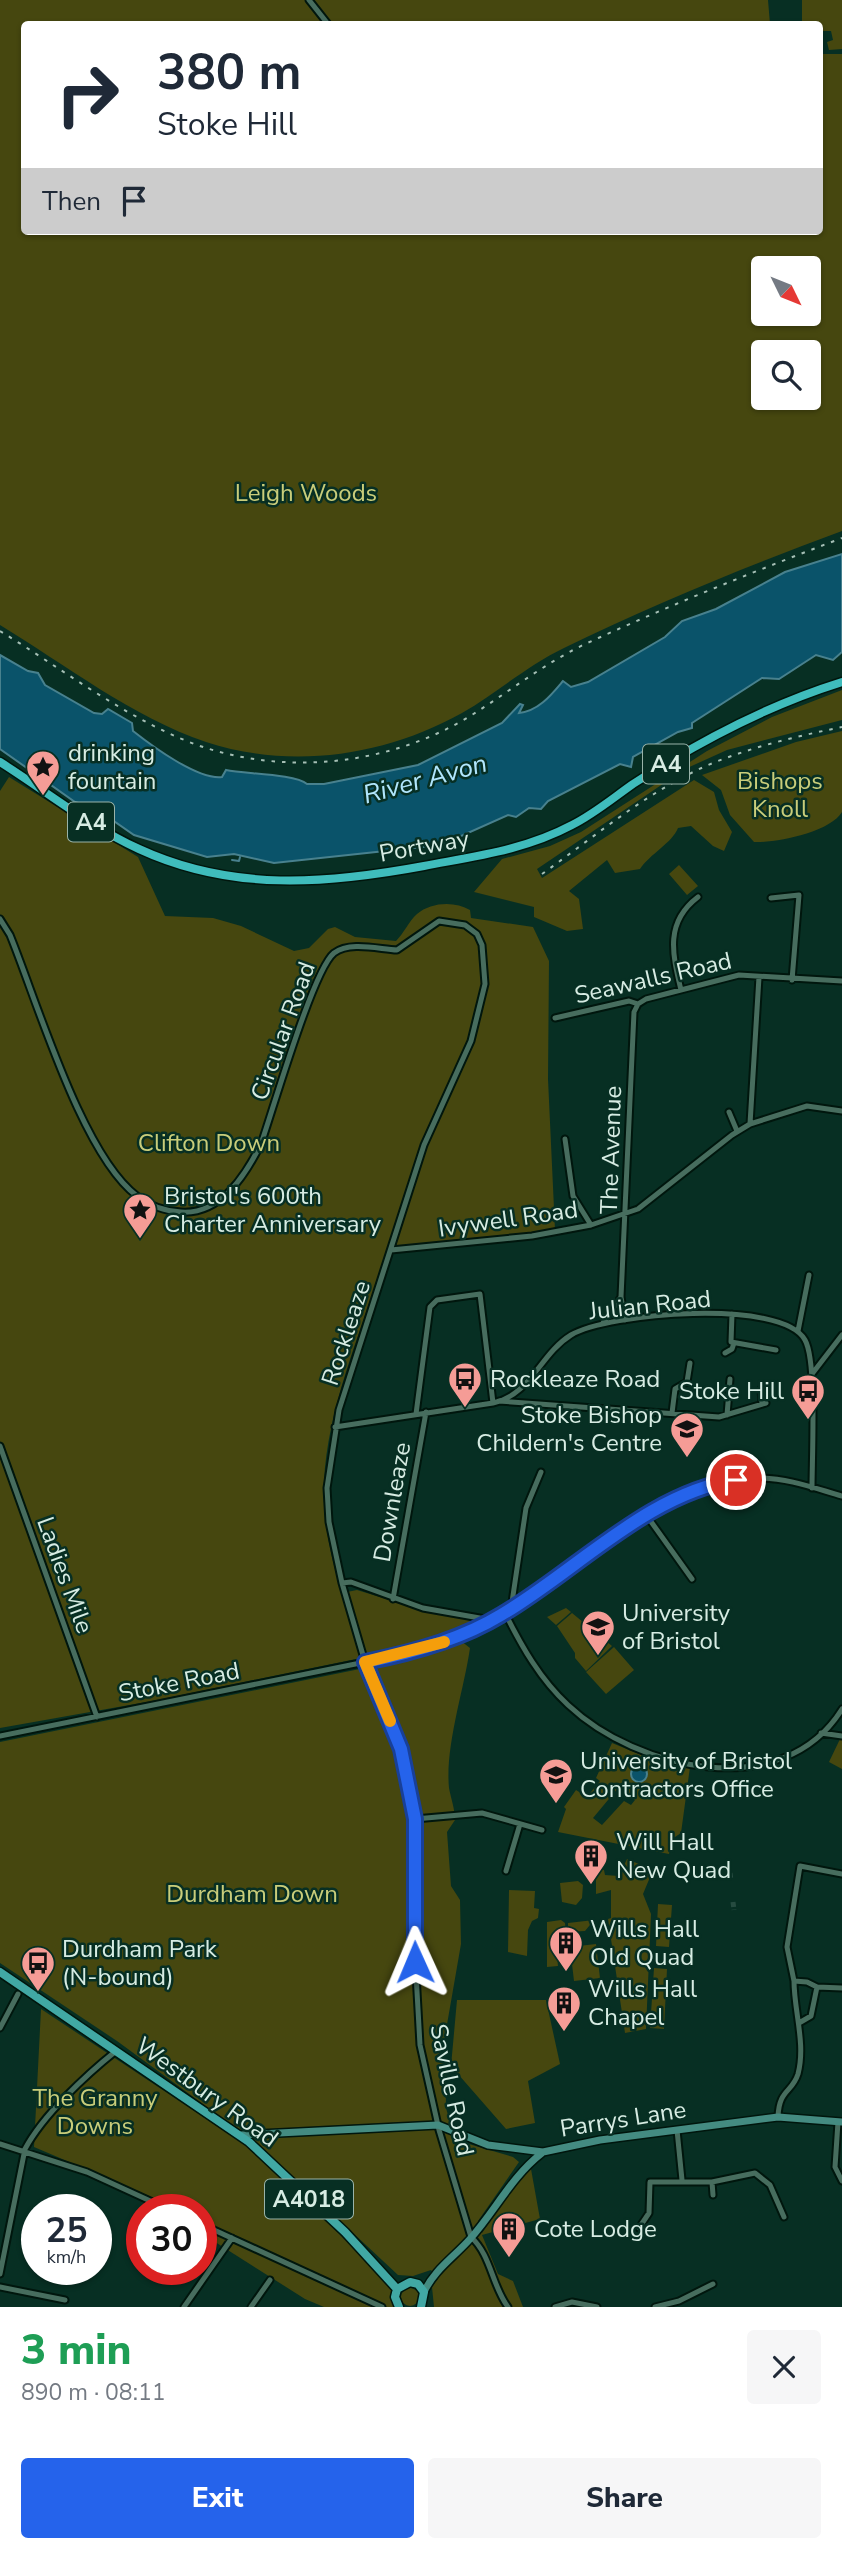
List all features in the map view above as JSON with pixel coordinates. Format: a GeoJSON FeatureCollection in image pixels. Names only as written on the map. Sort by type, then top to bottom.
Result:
{"type":"FeatureCollection","features":[{"type":"Feature","properties":{"kind":"highway","name":"Portway"},"geometry":{"type":"LineString","coordinates":[[0,762],[99,827],[139,849],[190,869],[250,880],[328,881],[466,859],[536,843],[594,813],[632,785],[721,733],[766,711],[842,682]]}},
{"type":"Feature","properties":{"kind":"main road","name":"Westbury Road"},"geometry":{"type":"LineString","coordinates":[[0,1972],[249,2142],[400,2287]]}},
{"type":"Feature","properties":{"kind":"main road","name":"Parrys Lane"},"geometry":{"type":"LineString","coordinates":[[241,2136],[255,2133],[436,2127],[488,2145],[543,2152],[778,2117],[840,2122]]}},
{"type":"Feature","properties":{"kind":"main road"},"geometry":{"type":"LineString","coordinates":[[249,2142],[255,2133]]}},
{"type":"Feature","properties":{"kind":"main road","name":"Parrys Lane"},"geometry":{"type":"LineString","coordinates":[[424,2292],[433,2275],[471,2237],[510,2183],[543,2152]]}},
{"type":"Feature","properties":{"kind":"main road","name":"Parrys Lane"},"geometry":{"type":"LineString","coordinates":[[415,2283],[433,2275]]}},
{"type":"Feature","properties":{"kind":"main road"},"geometry":{"type":"LineString","coordinates":[[398,2307],[395,2297],[400,2287],[415,2283],[424,2292],[423,2306]]}},
{"type":"Feature","properties":{"kind":"street"},"geometry":{"type":"LineString","coordinates":[[309,0],[326,21]]}},
{"type":"Feature","properties":{"kind":"street"},"geometry":{"type":"LineString","coordinates":[[771,898],[799,895],[792,980]]}},
{"type":"Feature","properties":{"kind":"street"},"geometry":{"type":"LineString","coordinates":[[681,990],[672,944],[677,918],[698,897]]}},
{"type":"Feature","properties":{"kind":"street","name":"Circular Road"},"geometry":{"type":"LineString","coordinates":[[0,919],[10,935],[83,1121],[108,1164],[135,1195],[151,1205],[186,1212],[201,1210],[228,1192],[252,1163],[261,1144],[317,978],[334,953],[352,947],[397,950],[439,921],[455,921],[471,928],[477,934],[485,959],[481,1009],[471,1041],[424,1145],[391,1250]]}},
{"type":"Feature","properties":{"kind":"street"},"geometry":{"type":"LineString","coordinates":[[672,944],[680,944]]}},
{"type":"Feature","properties":{"kind":"street","name":"Seawalls Road"},"geometry":{"type":"LineString","coordinates":[[555,1018],[617,1003],[629,1001],[638,1004],[646,999],[740,975],[842,981]]}},
{"type":"Feature","properties":{"kind":"street"},"geometry":{"type":"LineString","coordinates":[[750,1124],[760,977]]}},
{"type":"Feature","properties":{"kind":"street","name":"The Avenue"},"geometry":{"type":"LineString","coordinates":[[625,1320],[621,1297],[634,1025],[638,1004]]}},
{"type":"Feature","properties":{"kind":"street","name":"Ivywell Road"},"geometry":{"type":"LineString","coordinates":[[391,1250],[532,1236],[592,1225],[627,1213],[659,1194],[737,1131],[750,1124],[807,1106],[842,1111]]}},
{"type":"Feature","properties":{"kind":"street"},"geometry":{"type":"LineString","coordinates":[[729,1112],[735,1120],[737,1131]]}},
{"type":"Feature","properties":{"kind":"street"},"geometry":{"type":"LineString","coordinates":[[565,1139],[573,1196],[592,1225]]}},
{"type":"Feature","properties":{"kind":"street","name":"Rockleaze"},"geometry":{"type":"LineString","coordinates":[[335,1427],[391,1250]]}},
{"type":"Feature","properties":{"kind":"street"},"geometry":{"type":"LineString","coordinates":[[810,1275],[798,1331],[806,1341],[811,1357],[812,1488]]}},
{"type":"Feature","properties":{"kind":"street"},"geometry":{"type":"LineString","coordinates":[[416,1414],[431,1303],[480,1294],[496,1402],[727,1415],[764,1404],[761,1389]]}},
{"type":"Feature","properties":{"kind":"street"},"geometry":{"type":"LineString","coordinates":[[603,1323],[621,1297]]}},
{"type":"Feature","properties":{"kind":"street"},"geometry":{"type":"LineString","coordinates":[[732,1314],[729,1338],[734,1343],[768,1352],[776,1350]]}},
{"type":"Feature","properties":{"kind":"street","name":"Julian Road"},"geometry":{"type":"LineString","coordinates":[[335,1427],[496,1402],[520,1391],[569,1336],[603,1323],[677,1315],[732,1314],[776,1319],[798,1331]]}},
{"type":"Feature","properties":{"kind":"street"},"geometry":{"type":"LineString","coordinates":[[812,1374],[842,1337]]}},
{"type":"Feature","properties":{"kind":"street"},"geometry":{"type":"LineString","coordinates":[[725,1353],[732,1349],[734,1343]]}},
{"type":"Feature","properties":{"kind":"street"},"geometry":{"type":"LineString","coordinates":[[811,1357],[825,1357]]}},
{"type":"Feature","properties":{"kind":"street"},"geometry":{"type":"LineString","coordinates":[[676,1387],[687,1382],[690,1363]]}},
{"type":"Feature","properties":{"kind":"street"},"geometry":{"type":"LineString","coordinates":[[727,1415],[730,1379]]}},
{"type":"Feature","properties":{"kind":"street"},"geometry":{"type":"LineString","coordinates":[[668,1383],[676,1387]]}},
{"type":"Feature","properties":{"kind":"street"},"geometry":{"type":"LineString","coordinates":[[672,1413],[676,1387]]}},
{"type":"Feature","properties":{"kind":"street"},"geometry":{"type":"LineString","coordinates":[[663,1397],[673,1399]]}},
{"type":"Feature","properties":{"kind":"street","name":"Downleaze"},"geometry":{"type":"LineString","coordinates":[[393,1599],[426,1412]]}},
{"type":"Feature","properties":{"kind":"street","name":"Downleaze"},"geometry":{"type":"LineString","coordinates":[[335,1427],[327,1488],[329,1522],[342,1583],[365,1662]]}},
{"type":"Feature","properties":{"kind":"street","name":"Ladies Mile"},"geometry":{"type":"LineString","coordinates":[[0,1446],[97,1717]]}},
{"type":"Feature","properties":{"kind":"street"},"geometry":{"type":"LineString","coordinates":[[511,1609],[526,1508],[541,1472]]}},
{"type":"Feature","properties":{"kind":"street"},"geometry":{"type":"LineString","coordinates":[[365,1662],[450,1640],[493,1620],[647,1516],[681,1496],[716,1483],[757,1478],[782,1479],[842,1496]]}},
{"type":"Feature","properties":{"kind":"street"},"geometry":{"type":"LineString","coordinates":[[647,1516],[692,1578]]}},
{"type":"Feature","properties":{"kind":"street"},"geometry":{"type":"LineString","coordinates":[[675,1569],[681,1564]]}},
{"type":"Feature","properties":{"kind":"street","name":"Downleaze"},"geometry":{"type":"LineString","coordinates":[[342,1583],[351,1582],[423,1608],[493,1620]]}},
{"type":"Feature","properties":{"kind":"street"},"geometry":{"type":"LineString","coordinates":[[505,1613],[527,1657],[566,1704],[594,1726],[653,1754],[713,1768],[756,1765],[797,1751],[821,1733],[842,1709]]}},
{"type":"Feature","properties":{"kind":"street","name":"Stoke Road"},"geometry":{"type":"LineString","coordinates":[[0,1736],[365,1662]]}},
{"type":"Feature","properties":{"kind":"street","name":"Saville Road"},"geometry":{"type":"LineString","coordinates":[[365,1662],[401,1749],[415,1819],[414,1938],[420,2045],[436,2127],[471,2237],[482,2248],[497,2288],[508,2307]]}},
{"type":"Feature","properties":{"kind":"street"},"geometry":{"type":"LineString","coordinates":[[821,1733],[842,1736]]}},
{"type":"Feature","properties":{"kind":"street"},"geometry":{"type":"LineString","coordinates":[[415,1819],[482,1813],[542,1830]]}},
{"type":"Feature","properties":{"kind":"street"},"geometry":{"type":"LineString","coordinates":[[506,1871],[520,1824]]}},
{"type":"Feature","properties":{"kind":"street"},"geometry":{"type":"LineString","coordinates":[[498,1861],[508,1864]]}},
{"type":"Feature","properties":{"kind":"street"},"geometry":{"type":"LineString","coordinates":[[778,2117],[780,2098],[797,2075],[799,2023],[794,1981],[786,1947],[800,1866],[842,1874]]}},
{"type":"Feature","properties":{"kind":"street"},"geometry":{"type":"LineString","coordinates":[[794,1981],[807,1982],[817,1987],[842,1988]]}},
{"type":"Feature","properties":{"kind":"street"},"geometry":{"type":"LineString","coordinates":[[799,2023],[811,2016],[817,1987]]}},
{"type":"Feature","properties":{"kind":"street"},"geometry":{"type":"LineString","coordinates":[[0,2028],[18,1994]]}},
{"type":"Feature","properties":{"kind":"street"},"geometry":{"type":"LineString","coordinates":[[103,2061],[107,2043]]}},
{"type":"Feature","properties":{"kind":"street"},"geometry":{"type":"LineString","coordinates":[[0,2274],[25,2149],[40,2124],[117,2050]]}},
{"type":"Feature","properties":{"kind":"street"},"geometry":{"type":"LineString","coordinates":[[840,2122],[835,2167],[842,2181]]}},
{"type":"Feature","properties":{"kind":"street"},"geometry":{"type":"LineString","coordinates":[[677,2130],[682,2180]]}},
{"type":"Feature","properties":{"kind":"street"},"geometry":{"type":"LineString","coordinates":[[0,2144],[25,2149],[87,2172],[135,2194]]}},
{"type":"Feature","properties":{"kind":"street"},"geometry":{"type":"LineString","coordinates":[[639,2228],[649,2213],[650,2182],[712,2182],[751,2173],[759,2175],[769,2185],[784,2217]]}},
{"type":"Feature","properties":{"kind":"street"},"geometry":{"type":"LineString","coordinates":[[661,2182],[661,2189]]}},
{"type":"Feature","properties":{"kind":"street"},"geometry":{"type":"LineString","coordinates":[[712,2182],[713,2195]]}},
{"type":"Feature","properties":{"kind":"street"},"geometry":{"type":"LineString","coordinates":[[217,2231],[382,2307]]}},
{"type":"Feature","properties":{"kind":"street"},"geometry":{"type":"LineString","coordinates":[[184,2307],[232,2238]]}},
{"type":"Feature","properties":{"kind":"street"},"geometry":{"type":"LineString","coordinates":[[251,2307],[270,2280]]}},
{"type":"Feature","properties":{"kind":"street"},"geometry":{"type":"LineString","coordinates":[[654,2307],[679,2301],[713,2284]]}},
{"type":"Feature","properties":{"kind":"street"},"geometry":{"type":"LineString","coordinates":[[0,2287],[65,2300]]}},
{"type":"Feature","properties":{"kind":"street"},"geometry":{"type":"LineString","coordinates":[[555,2307],[572,2302],[597,2307]]}},
{"type":"Feature","properties":{"kind":"green space","name":"Leigh Woods"},"geometry":{"type":"Polygon","coordinates":[[[0,0],[768,0],[770,21],[21,21],[21,235],[823,235],[823,54],[842,54],[842,531],[632,616],[564,648],[462,713],[401,740],[370,748],[304,756],[238,751],[179,731],[126,705],[0,625],[0,0]]]}},
{"type":"Feature","properties":{"kind":"green space"},"geometry":{"type":"Polygon","coordinates":[[[802,0],[842,0],[842,49],[829,50],[827,42],[833,40],[831,31],[823,31],[823,21],[802,21],[802,0]]]}},
{"type":"Feature","properties":{"kind":"green space"},"geometry":{"type":"Polygon","coordinates":[[[842,690],[842,720],[727,750],[685,769],[537,869],[542,878],[694,780],[714,792],[719,810],[732,832],[724,851],[713,846],[691,826],[678,828],[671,839],[640,869],[615,873],[607,860],[569,891],[579,899],[583,929],[567,931],[534,917],[534,907],[474,892],[502,859],[550,846],[581,832],[707,751],[772,717],[842,690]]]}},
{"type":"Feature","properties":{"kind":"green space","name":"Bishops Knoll"},"geometry":{"type":"Polygon","coordinates":[[[842,731],[842,812],[836,819],[815,831],[776,841],[754,842],[730,815],[721,790],[702,775],[796,742],[842,731]]]}},
{"type":"Feature","properties":{"kind":"green space","name":"Clifton Down"},"geometry":{"type":"Polygon","coordinates":[[[9,777],[138,857],[165,916],[213,918],[241,926],[294,951],[309,948],[328,929],[335,927],[355,937],[396,941],[417,914],[429,907],[443,904],[470,910],[471,918],[533,927],[549,961],[548,1079],[555,1230],[387,1250],[340,1393],[332,1423],[324,1482],[328,1538],[342,1593],[357,1590],[429,1612],[479,1621],[479,1624],[428,1643],[395,1651],[152,1701],[0,1728],[0,791],[9,777]]]}},
{"type":"Feature","properties":{"kind":"green space"},"geometry":{"type":"Polygon","coordinates":[[[679,865],[698,886],[687,895],[669,874],[679,865]]]}},
{"type":"Feature","properties":{"kind":"green space"},"geometry":{"type":"Polygon","coordinates":[[[566,1608],[571,1612],[556,1625],[547,1617],[566,1608]]]}},
{"type":"Feature","properties":{"kind":"green space"},"geometry":{"type":"Polygon","coordinates":[[[572,1613],[612,1646],[586,1671],[575,1658],[575,1653],[557,1626],[572,1613]]]}},
{"type":"Feature","properties":{"kind":"green space","name":"Durdham Down"},"geometry":{"type":"Polygon","coordinates":[[[461,1641],[470,1648],[450,1754],[449,1788],[455,1820],[447,1832],[451,1886],[460,1900],[461,1944],[445,2036],[446,2108],[455,2140],[513,2157],[519,2162],[478,2221],[482,2233],[520,2177],[531,2169],[540,2219],[482,2235],[498,2274],[513,2281],[523,2307],[434,2307],[432,2287],[438,2279],[431,2270],[413,2276],[398,2275],[260,2146],[117,2041],[0,1963],[0,1742],[409,1659],[461,1641]]]}},
{"type":"Feature","properties":{"kind":"green space"},"geometry":{"type":"Polygon","coordinates":[[[614,1647],[634,1670],[606,1694],[586,1672],[614,1647]]]}},
{"type":"Feature","properties":{"kind":"green space"},"geometry":{"type":"Polygon","coordinates":[[[840,1739],[842,1740],[842,1769],[829,1762],[840,1739]]]}},
{"type":"Feature","properties":{"kind":"green space"},"geometry":{"type":"Polygon","coordinates":[[[612,1743],[649,1758],[690,1767],[681,1833],[672,1839],[669,1854],[558,1832],[566,1809],[564,1807],[576,1790],[587,1797],[600,1781],[596,1778],[612,1743]],[[618,1788],[593,1818],[602,1825],[624,1801],[631,1805],[635,1800],[618,1788]]]}},
{"type":"Feature","properties":{"kind":"green space"},"geometry":{"type":"Polygon","coordinates":[[[627,1859],[653,1870],[643,1894],[651,1914],[646,2029],[625,2033],[608,1919],[611,1918],[611,1890],[596,1894],[596,1868],[604,1870],[605,1875],[619,1876],[627,1859]]]}},
{"type":"Feature","properties":{"kind":"green space"},"geometry":{"type":"Polygon","coordinates":[[[578,1881],[583,1885],[582,1898],[576,1905],[562,1902],[560,1883],[578,1881]]]}},
{"type":"Feature","properties":{"kind":"green space"},"geometry":{"type":"Polygon","coordinates":[[[509,1890],[535,1891],[534,1908],[539,1909],[538,1918],[532,1921],[528,1930],[527,1956],[508,1952],[509,1890]]]}},
{"type":"Feature","properties":{"kind":"green space"},"geometry":{"type":"Polygon","coordinates":[[[658,1904],[672,1905],[669,1947],[656,1946],[658,1904]]]}},
{"type":"Feature","properties":{"kind":"green space"},"geometry":{"type":"Polygon","coordinates":[[[561,1920],[565,1923],[566,1933],[555,1935],[558,1966],[547,1967],[547,1922],[561,1920]]]}},
{"type":"Feature","properties":{"kind":"green space"},"geometry":{"type":"Polygon","coordinates":[[[594,1920],[585,1931],[568,1932],[568,1923],[594,1920]]]}},
{"type":"Feature","properties":{"kind":"green space"},"geometry":{"type":"Polygon","coordinates":[[[596,1944],[600,1978],[574,1981],[570,1947],[596,1944]]]}},
{"type":"Feature","properties":{"kind":"green space"},"geometry":{"type":"Polygon","coordinates":[[[654,1968],[667,1969],[664,2029],[650,2028],[654,1968]]]}},
{"type":"Feature","properties":{"kind":"green space"},"geometry":{"type":"Polygon","coordinates":[[[457,2000],[546,2000],[560,2064],[528,2081],[535,2123],[506,2129],[451,2066],[457,2000]]]}},
{"type":"Feature","properties":{"kind":"green space","name":"The Granny Downs"},"geometry":{"type":"Polygon","coordinates":[[[41,2009],[244,2144],[394,2286],[395,2307],[324,2307],[305,2299],[217,2243],[217,2194],[144,2194],[34,2147],[41,2009]]]}},
{"type":"Feature","properties":{"kind":"green space"},"geometry":{"type":"Polygon","coordinates":[[[406,2288],[414,2288],[419,2297],[417,2304],[406,2306],[401,2301],[401,2293],[406,2288]]]}},
{"type":"Feature","properties":{"kind":"water","name":"River Avon"},"geometry":{"type":"Polygon","coordinates":[[[842,554],[842,652],[833,660],[816,655],[779,679],[762,678],[692,723],[692,728],[678,732],[633,757],[631,767],[620,764],[548,801],[541,809],[529,808],[516,817],[508,815],[441,845],[274,863],[234,854],[207,857],[134,835],[95,808],[75,802],[0,749],[0,655],[28,671],[38,673],[45,685],[94,713],[102,714],[108,709],[132,723],[133,731],[163,753],[188,768],[212,776],[222,777],[226,770],[281,776],[307,784],[324,784],[418,765],[502,723],[520,704],[523,705],[519,713],[533,709],[563,681],[571,687],[588,682],[665,637],[682,621],[716,609],[785,572],[842,554]]]}},
{"type":"Feature","properties":{"kind":"water"},"geometry":{"type":"Polygon","coordinates":[[[639,1766],[645,1768],[645,1780],[639,1782],[633,1780],[631,1774],[633,1768],[639,1766]]]}},
{"type":"Feature","properties":{"kind":"waterway"},"geometry":{"type":"LineString","coordinates":[[232,860],[239,861],[240,857]]}},
{"type":"Feature","properties":{"kind":"tunnel"},"geometry":{"type":"LineString","coordinates":[[730,1873],[731,1880]]}},
{"type":"Feature","properties":{"kind":"tunnel"},"geometry":{"type":"LineString","coordinates":[[733,1902],[734,1910]]}},
{"type":"Feature","properties":{"kind":"railway"},"geometry":{"type":"LineString","coordinates":[[0,631],[100,696],[179,738],[206,748],[272,761],[306,763],[340,760],[373,755],[437,734],[583,645],[712,589],[842,538]]}},
{"type":"Feature","properties":{"kind":"railway"},"geometry":{"type":"LineString","coordinates":[[542,874],[646,799],[690,774],[713,763],[761,747],[842,727]]}},
{"type":"Feature","properties":{"kind":"slow traffic"},"geometry":{"type":"LineString","coordinates":[[390,1721],[365,1662],[444,1642]]}},
{"type":"Feature","properties":{"kind":"place","name":"drinking fountain"},"geometry":{"type":"Point","coordinates":[43,797]}},
{"type":"Feature","properties":{"kind":"place","name":"Bristol's 600th Charter Anniversary"},"geometry":{"type":"Point","coordinates":[140,1240]}},
{"type":"Feature","properties":{"kind":"place","name":"Rockleaze Road"},"geometry":{"type":"Point","coordinates":[465,1409]}},
{"type":"Feature","properties":{"kind":"place","name":"Stoke Hill"},"geometry":{"type":"Point","coordinates":[808,1421]}},
{"type":"Feature","properties":{"kind":"place","name":"Stoke Bishop Childern's Centre"},"geometry":{"type":"Point","coordinates":[687,1459]}},
{"type":"Feature","properties":{"kind":"place","name":"University of Bristol"},"geometry":{"type":"Point","coordinates":[598,1657]}},
{"type":"Feature","properties":{"kind":"place","name":"University of Bristol Contractors Office"},"geometry":{"type":"Point","coordinates":[556,1805]}},
{"type":"Feature","properties":{"kind":"place","name":"Will Hall New Quad"},"geometry":{"type":"Point","coordinates":[591,1886]}},
{"type":"Feature","properties":{"kind":"place","name":"Wills Hall Old Quad"},"geometry":{"type":"Point","coordinates":[566,1973]}},
{"type":"Feature","properties":{"kind":"place","name":"Durdham Park (N-bound)"},"geometry":{"type":"Point","coordinates":[38,1993]}},
{"type":"Feature","properties":{"kind":"place","name":"Wills Hall Chapel"},"geometry":{"type":"Point","coordinates":[564,2033]}},
{"type":"Feature","properties":{"kind":"place","name":"Cote Lodge"},"geometry":{"type":"Point","coordinates":[509,2259]}},
{"type":"Feature","properties":{"kind":"route"},"geometry":{"type":"LineString","coordinates":[[415,1962],[415,1819],[401,1749],[365,1662],[450,1640],[493,1620],[568,1567],[681,1496],[716,1483],[736,1480]]}}]}
